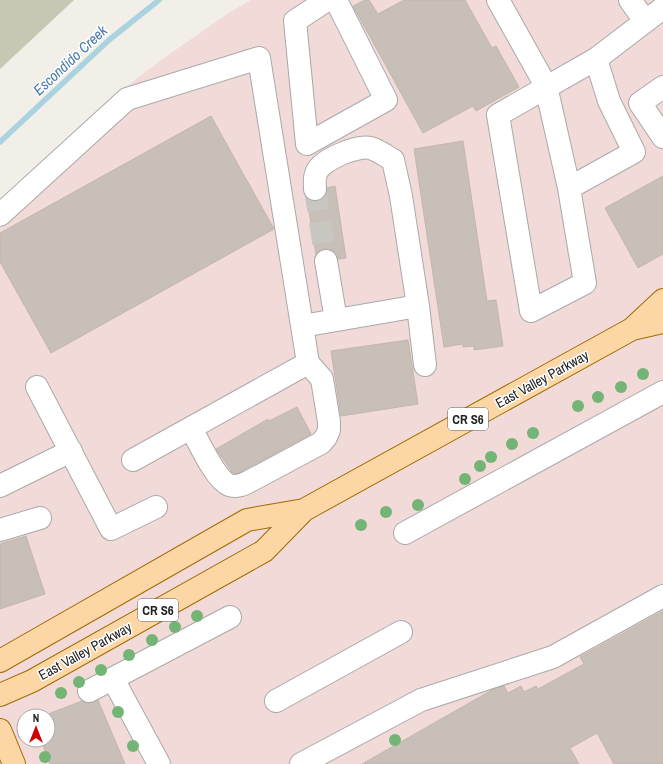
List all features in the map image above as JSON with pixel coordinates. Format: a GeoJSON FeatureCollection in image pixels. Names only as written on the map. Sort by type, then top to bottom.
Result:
{"type":"FeatureCollection","features":[{"type":"Feature","properties":{"kind":"main road","name":"East Valley Parkway"},"geometry":{"type":"LineString","coordinates":[[0,695],[32,681],[264,551],[304,510],[632,329],[663,300]]}},
{"type":"Feature","properties":{"kind":"main road","name":"East Valley Parkway"},"geometry":{"type":"LineString","coordinates":[[632,329],[663,322]]}},
{"type":"Feature","properties":{"kind":"main road","name":"East Valley Parkway"},"geometry":{"type":"LineString","coordinates":[[0,661],[247,520],[304,510]]}},
{"type":"Feature","properties":{"kind":"main road"},"geometry":{"type":"LineString","coordinates":[[0,730],[14,764]]}},
{"type":"Feature","properties":{"kind":"lane"},"geometry":{"type":"LineString","coordinates":[[327,0],[295,21],[307,144],[386,100],[336,0]]}},
{"type":"Feature","properties":{"kind":"lane"},"geometry":{"type":"LineString","coordinates":[[498,0],[546,86],[569,188],[585,283],[531,310],[498,115],[546,86],[596,59],[663,8]]}},
{"type":"Feature","properties":{"kind":"lane"},"geometry":{"type":"LineString","coordinates":[[630,0],[645,21]]}},
{"type":"Feature","properties":{"kind":"lane"},"geometry":{"type":"LineString","coordinates":[[0,215],[127,99],[259,58],[308,363],[322,379],[329,430],[322,443],[239,486],[229,485],[217,473],[191,428]]}},
{"type":"Feature","properties":{"kind":"lane"},"geometry":{"type":"LineString","coordinates":[[569,188],[634,152],[609,101],[596,59]]}},
{"type":"Feature","properties":{"kind":"lane"},"geometry":{"type":"LineString","coordinates":[[663,87],[640,103],[663,137]]}},
{"type":"Feature","properties":{"kind":"lane"},"geometry":{"type":"LineString","coordinates":[[623,130],[649,116]]}},
{"type":"Feature","properties":{"kind":"lane"},"geometry":{"type":"LineString","coordinates":[[315,189],[316,172],[320,167],[334,158],[359,147],[371,148],[392,160],[399,182],[418,306],[425,365]]}},
{"type":"Feature","properties":{"kind":"lane"},"geometry":{"type":"LineString","coordinates":[[326,261],[336,320]]}},
{"type":"Feature","properties":{"kind":"lane"},"geometry":{"type":"LineString","coordinates":[[302,326],[418,306]]}},
{"type":"Feature","properties":{"kind":"lane"},"geometry":{"type":"LineString","coordinates":[[133,460],[308,363]]}},
{"type":"Feature","properties":{"kind":"lane"},"geometry":{"type":"LineString","coordinates":[[37,387],[111,529],[156,507]]}},
{"type":"Feature","properties":{"kind":"lane"},"geometry":{"type":"LineString","coordinates":[[405,533],[663,392]]}},
{"type":"Feature","properties":{"kind":"lane"},"geometry":{"type":"LineString","coordinates":[[0,486],[71,451]]}},
{"type":"Feature","properties":{"kind":"lane"},"geometry":{"type":"LineString","coordinates":[[0,530],[40,518]]}},
{"type":"Feature","properties":{"kind":"lane"},"geometry":{"type":"LineString","coordinates":[[301,764],[421,700],[553,657],[663,596]]}},
{"type":"Feature","properties":{"kind":"lane"},"geometry":{"type":"LineString","coordinates":[[89,691],[230,617]]}},
{"type":"Feature","properties":{"kind":"lane"},"geometry":{"type":"LineString","coordinates":[[276,701],[401,632]]}},
{"type":"Feature","properties":{"kind":"lane"},"geometry":{"type":"LineString","coordinates":[[113,679],[159,764]]}},
{"type":"Feature","properties":{"kind":"shaded area"},"geometry":{"type":"Polygon","coordinates":[[[0,0],[74,0],[0,69],[0,0]]]}},
{"type":"Feature","properties":{"kind":"shaded area"},"geometry":{"type":"Polygon","coordinates":[[[251,0],[663,0],[663,764],[0,764],[0,203],[114,96],[164,58],[227,14],[251,0]]]}},
{"type":"Feature","properties":{"kind":"building"},"geometry":{"type":"Polygon","coordinates":[[[365,0],[369,0],[378,14],[404,0],[465,0],[492,48],[496,46],[519,87],[476,111],[473,106],[423,133],[353,6],[365,0]]]}},
{"type":"Feature","properties":{"kind":"building"},"geometry":{"type":"Polygon","coordinates":[[[211,116],[274,229],[51,353],[0,262],[0,233],[211,116]]]}},
{"type":"Feature","properties":{"kind":"building"},"geometry":{"type":"Polygon","coordinates":[[[463,141],[487,301],[496,300],[503,346],[474,350],[474,346],[463,347],[463,344],[444,347],[414,149],[463,141]]]}},
{"type":"Feature","properties":{"kind":"building"},"geometry":{"type":"Polygon","coordinates":[[[663,176],[663,254],[638,268],[605,208],[663,176]]]}},
{"type":"Feature","properties":{"kind":"building"},"geometry":{"type":"Polygon","coordinates":[[[335,186],[346,258],[338,259],[335,253],[330,249],[324,249],[316,255],[307,198],[315,201],[321,200],[326,195],[327,188],[335,186]]]}},
{"type":"Feature","properties":{"kind":"building"},"geometry":{"type":"Polygon","coordinates":[[[408,340],[418,404],[341,416],[331,351],[408,340]]]}},
{"type":"Feature","properties":{"kind":"building"},"geometry":{"type":"Polygon","coordinates":[[[297,407],[311,434],[240,472],[235,474],[232,472],[216,449],[268,419],[269,421],[297,407]]]}},
{"type":"Feature","properties":{"kind":"building"},"geometry":{"type":"Polygon","coordinates":[[[26,536],[45,594],[0,609],[0,544],[26,536]]]}},
{"type":"Feature","properties":{"kind":"building"},"geometry":{"type":"Polygon","coordinates":[[[663,611],[663,764],[614,764],[597,733],[570,748],[579,764],[362,764],[492,690],[504,686],[508,693],[521,686],[524,692],[536,686],[538,689],[584,664],[580,657],[663,611]]]}},
{"type":"Feature","properties":{"kind":"building"},"geometry":{"type":"Polygon","coordinates":[[[98,700],[125,764],[50,764],[44,748],[56,748],[56,711],[82,701],[89,703],[98,700]]]}},
{"type":"Feature","properties":{"kind":"waterway","name":"Escondido Creek"},"geometry":{"type":"LineString","coordinates":[[0,142],[109,40],[159,0]]}},
{"type":"Feature","properties":{"kind":"tunnel"},"geometry":{"type":"LineString","coordinates":[[315,189],[326,261]]}}]}
